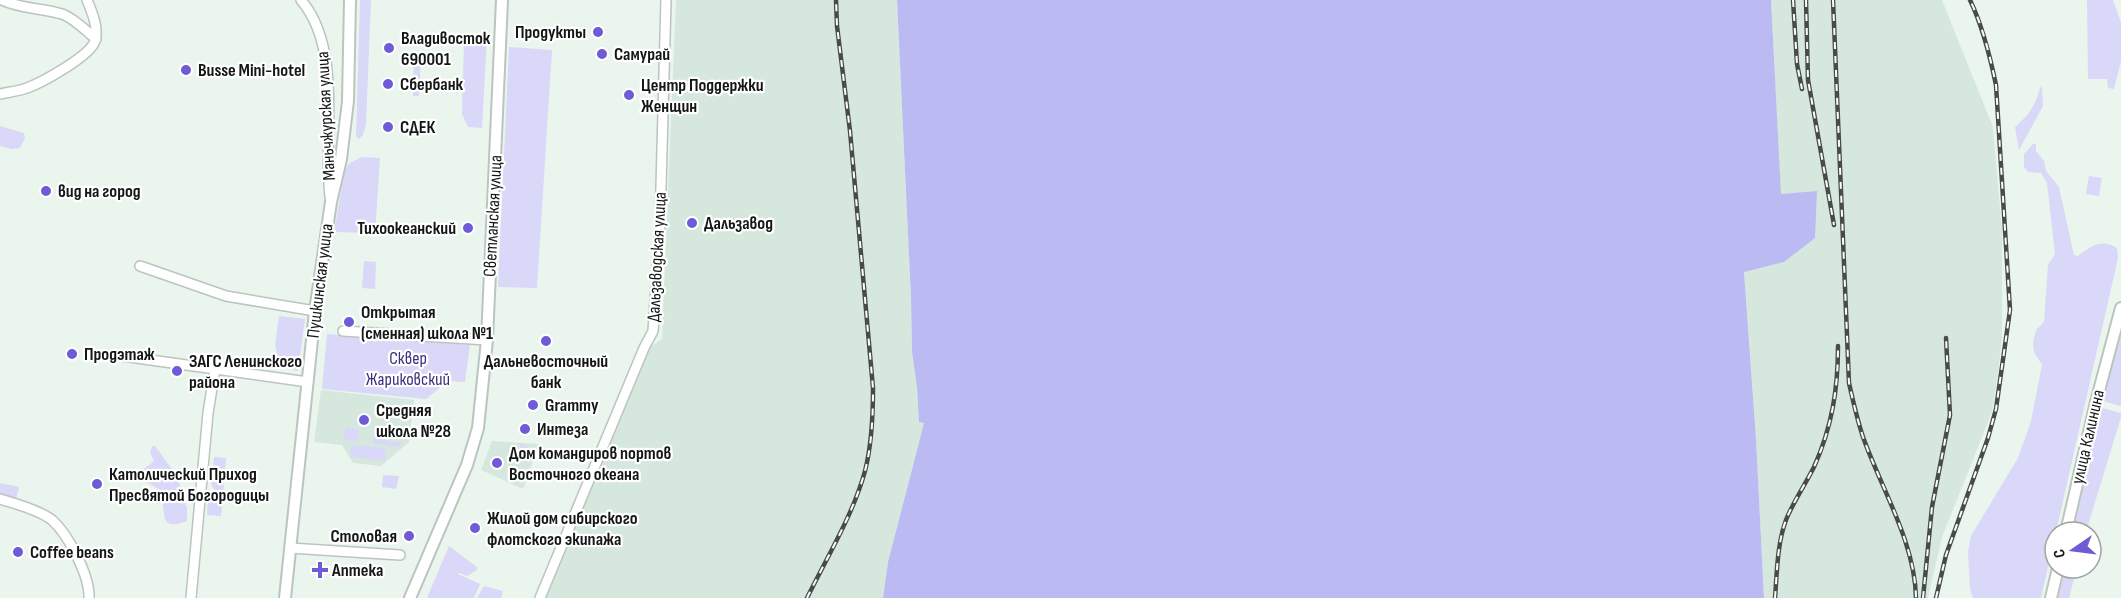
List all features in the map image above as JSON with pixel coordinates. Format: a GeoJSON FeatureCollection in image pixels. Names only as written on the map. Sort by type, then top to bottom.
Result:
{"type":"FeatureCollection","features":[{"type":"Feature","properties":{"kind":"main road","name":"Пушкинская улица"},"geometry":{"type":"LineString","coordinates":[[285,598],[315,311],[331,202],[341,159],[348,101],[350,0]]}},
{"type":"Feature","properties":{"kind":"main road","name":"Светланская улица"},"geometry":{"type":"LineString","coordinates":[[410,598],[467,465],[479,424],[487,340],[502,0]]}},
{"type":"Feature","properties":{"kind":"main road","name":"улица Калинина"},"geometry":{"type":"LineString","coordinates":[[2069,520],[2121,308]]}},
{"type":"Feature","properties":{"kind":"main road"},"geometry":{"type":"LineString","coordinates":[[2051,598],[2055,580]]}},
{"type":"Feature","properties":{"kind":"street"},"geometry":{"type":"LineString","coordinates":[[2,0],[23,7],[60,13],[70,18],[96,39]]}},
{"type":"Feature","properties":{"kind":"street"},"geometry":{"type":"LineString","coordinates":[[0,94],[27,88],[53,75],[88,52],[96,39],[95,25],[87,0]]}},
{"type":"Feature","properties":{"kind":"street","name":"Маньчжурская улица"},"geometry":{"type":"LineString","coordinates":[[302,0],[312,13],[321,33],[326,69],[329,122],[328,176],[331,202]]}},
{"type":"Feature","properties":{"kind":"street","name":"Дальзаводская улица"},"geometry":{"type":"LineString","coordinates":[[540,598],[653,331],[660,224],[666,0]]}},
{"type":"Feature","properties":{"kind":"street"},"geometry":{"type":"LineString","coordinates":[[140,266],[226,296],[315,311]]}},
{"type":"Feature","properties":{"kind":"street"},"geometry":{"type":"LineString","coordinates":[[343,331],[487,340]]}},
{"type":"Feature","properties":{"kind":"street"},"geometry":{"type":"LineString","coordinates":[[115,355],[308,382]]}},
{"type":"Feature","properties":{"kind":"street"},"geometry":{"type":"LineString","coordinates":[[191,598],[214,369]]}},
{"type":"Feature","properties":{"kind":"street"},"geometry":{"type":"LineString","coordinates":[[0,499],[52,520],[83,567],[87,577],[89,598]]}},
{"type":"Feature","properties":{"kind":"street"},"geometry":{"type":"LineString","coordinates":[[290,548],[400,555]]}},
{"type":"Feature","properties":{"kind":"shaded area"},"geometry":{"type":"Polygon","coordinates":[[[676,0],[897,0],[912,352],[919,421],[924,423],[888,562],[883,598],[546,598],[578,523],[642,353],[662,339],[676,0]]]}},
{"type":"Feature","properties":{"kind":"shaded area"},"geometry":{"type":"Polygon","coordinates":[[[1771,0],[1942,0],[1993,127],[2002,230],[2002,338],[1998,374],[1992,412],[1942,537],[1928,598],[1764,598],[1744,271],[1784,262],[1771,0]]]}},
{"type":"Feature","properties":{"kind":"shaded area","name":"Средняя школа №28"},"geometry":{"type":"Polygon","coordinates":[[[321,390],[414,400],[409,442],[381,466],[353,463],[342,445],[314,442],[321,390]]]}},
{"type":"Feature","properties":{"kind":"shaded area"},"geometry":{"type":"Polygon","coordinates":[[[492,441],[539,444],[523,489],[481,470],[492,441]]]}},
{"type":"Feature","properties":{"kind":"green space"},"geometry":{"type":"Polygon","coordinates":[[[360,0],[371,0],[366,124],[363,135],[359,139],[356,136],[360,0]]]}},
{"type":"Feature","properties":{"kind":"green space"},"geometry":{"type":"Polygon","coordinates":[[[2087,0],[2113,0],[2121,23],[2121,61],[2114,89],[2108,88],[2107,79],[2088,79],[2087,0]]]}},
{"type":"Feature","properties":{"kind":"green space"},"geometry":{"type":"Polygon","coordinates":[[[472,36],[487,36],[482,128],[468,127],[462,114],[464,44],[472,36]]]}},
{"type":"Feature","properties":{"kind":"green space"},"geometry":{"type":"Polygon","coordinates":[[[509,47],[552,50],[537,288],[498,287],[509,47]]]}},
{"type":"Feature","properties":{"kind":"green space"},"geometry":{"type":"Polygon","coordinates":[[[414,54],[421,54],[419,96],[413,96],[414,54]]]}},
{"type":"Feature","properties":{"kind":"green space"},"geometry":{"type":"Polygon","coordinates":[[[2042,86],[2043,106],[2019,150],[2015,127],[2031,110],[2042,86]]]}},
{"type":"Feature","properties":{"kind":"green space"},"geometry":{"type":"Polygon","coordinates":[[[0,126],[24,133],[25,138],[20,148],[0,146],[0,126]]]}},
{"type":"Feature","properties":{"kind":"green space"},"geometry":{"type":"Polygon","coordinates":[[[2033,144],[2036,144],[2036,151],[2044,161],[2046,171],[2059,187],[2074,255],[2078,256],[2096,245],[2106,244],[2117,248],[2118,258],[2059,520],[2043,520],[2043,580],[2045,580],[2041,598],[1973,598],[1970,589],[1968,552],[1971,536],[2018,458],[2031,421],[2042,365],[2034,352],[2033,342],[2036,330],[2044,322],[2048,265],[2055,254],[2047,183],[2041,173],[2028,172],[2024,167],[2024,154],[2033,144]]]}},
{"type":"Feature","properties":{"kind":"green space"},"geometry":{"type":"Polygon","coordinates":[[[362,157],[380,158],[375,233],[334,232],[345,169],[350,163],[362,157]]]}},
{"type":"Feature","properties":{"kind":"green space"},"geometry":{"type":"Polygon","coordinates":[[[2089,176],[2102,178],[2099,196],[2086,194],[2089,176]]]}},
{"type":"Feature","properties":{"kind":"green space"},"geometry":{"type":"Polygon","coordinates":[[[364,261],[376,262],[375,289],[362,288],[364,261]]]}},
{"type":"Feature","properties":{"kind":"green space"},"geometry":{"type":"Polygon","coordinates":[[[279,316],[305,319],[298,371],[280,367],[275,345],[279,316]]]}},
{"type":"Feature","properties":{"kind":"green space"},"geometry":{"type":"Polygon","coordinates":[[[2121,328],[2121,406],[2103,401],[2121,328]]]}},
{"type":"Feature","properties":{"kind":"green space","name":"Сквер Жариковский"},"geometry":{"type":"Polygon","coordinates":[[[327,334],[470,345],[465,382],[448,381],[426,399],[322,389],[327,334]]]}},
{"type":"Feature","properties":{"kind":"green space"},"geometry":{"type":"Polygon","coordinates":[[[2102,408],[2121,413],[2090,520],[2076,520],[2102,408]]]}},
{"type":"Feature","properties":{"kind":"green space"},"geometry":{"type":"Polygon","coordinates":[[[345,427],[359,429],[358,441],[344,440],[345,427]]]}},
{"type":"Feature","properties":{"kind":"green space"},"geometry":{"type":"Polygon","coordinates":[[[374,430],[388,432],[387,441],[401,442],[400,447],[373,444],[374,430]]]}},
{"type":"Feature","properties":{"kind":"green space"},"geometry":{"type":"Polygon","coordinates":[[[521,444],[531,448],[526,463],[516,459],[521,444]]]}},
{"type":"Feature","properties":{"kind":"green space"},"geometry":{"type":"Polygon","coordinates":[[[351,445],[386,448],[385,461],[350,457],[351,445]]]}},
{"type":"Feature","properties":{"kind":"green space"},"geometry":{"type":"Polygon","coordinates":[[[152,446],[155,446],[179,479],[181,494],[187,508],[187,521],[170,524],[166,521],[159,489],[135,476],[154,461],[150,452],[152,446]]]}},
{"type":"Feature","properties":{"kind":"green space"},"geometry":{"type":"Polygon","coordinates":[[[214,457],[226,458],[221,516],[207,515],[208,497],[215,491],[211,484],[214,457]]]}},
{"type":"Feature","properties":{"kind":"green space"},"geometry":{"type":"Polygon","coordinates":[[[383,475],[399,476],[396,489],[382,487],[383,475]]]}},
{"type":"Feature","properties":{"kind":"green space"},"geometry":{"type":"Polygon","coordinates":[[[0,483],[19,487],[16,499],[0,495],[0,483]]]}},
{"type":"Feature","properties":{"kind":"green space"},"geometry":{"type":"Polygon","coordinates":[[[449,546],[477,567],[477,570],[467,576],[458,574],[480,584],[474,598],[427,598],[449,546]]]}},
{"type":"Feature","properties":{"kind":"green space"},"geometry":{"type":"Polygon","coordinates":[[[2062,580],[2074,580],[2069,598],[2058,598],[2062,580]]]}},
{"type":"Feature","properties":{"kind":"green space"},"geometry":{"type":"Polygon","coordinates":[[[484,586],[503,591],[501,598],[477,598],[484,586]]]}},
{"type":"Feature","properties":{"kind":"water"},"geometry":{"type":"Polygon","coordinates":[[[897,0],[1771,0],[1781,194],[1817,191],[1815,238],[1784,262],[1744,272],[1764,598],[883,598],[888,562],[924,423],[919,422],[912,352],[897,0]]]}},
{"type":"Feature","properties":{"kind":"railway"},"geometry":{"type":"LineString","coordinates":[[807,598],[847,520],[865,471],[871,440],[873,388],[836,0]]}},
{"type":"Feature","properties":{"kind":"railway"},"geometry":{"type":"LineString","coordinates":[[1793,0],[1797,64],[1802,89]]}},
{"type":"Feature","properties":{"kind":"railway"},"geometry":{"type":"LineString","coordinates":[[1806,0],[1808,80],[1834,225]]}},
{"type":"Feature","properties":{"kind":"railway"},"geometry":{"type":"LineString","coordinates":[[1833,0],[1849,383],[1863,437],[1904,536],[1910,556],[1916,598]]}},
{"type":"Feature","properties":{"kind":"railway"},"geometry":{"type":"LineString","coordinates":[[1936,598],[1946,555],[1988,438],[1996,409],[2010,310],[1996,85],[1986,42],[1970,0]]}},
{"type":"Feature","properties":{"kind":"railway"},"geometry":{"type":"LineString","coordinates":[[1923,598],[1932,507],[1950,415],[1946,338]]}},
{"type":"Feature","properties":{"kind":"railway"},"geometry":{"type":"LineString","coordinates":[[1775,598],[1783,529],[1814,467],[1830,422],[1837,377],[1838,346]]}},
{"type":"Feature","properties":{"kind":"place","name":"Продукты"},"geometry":{"type":"Point","coordinates":[598,32]}},
{"type":"Feature","properties":{"kind":"place","name":"Владивосток 690001"},"geometry":{"type":"Point","coordinates":[389,48]}},
{"type":"Feature","properties":{"kind":"place","name":"Самурай"},"geometry":{"type":"Point","coordinates":[602,54]}},
{"type":"Feature","properties":{"kind":"place","name":"Busse Mini-hotel"},"geometry":{"type":"Point","coordinates":[186,70]}},
{"type":"Feature","properties":{"kind":"place","name":"Сбербанк"},"geometry":{"type":"Point","coordinates":[388,84]}},
{"type":"Feature","properties":{"kind":"place","name":"Центр Поддержки Женщин"},"geometry":{"type":"Point","coordinates":[629,95]}},
{"type":"Feature","properties":{"kind":"place","name":"СДЕК"},"geometry":{"type":"Point","coordinates":[388,127]}},
{"type":"Feature","properties":{"kind":"place","name":"вид на город"},"geometry":{"type":"Point","coordinates":[46,191]}},
{"type":"Feature","properties":{"kind":"place","name":"Дальзавод"},"geometry":{"type":"Point","coordinates":[692,223]}},
{"type":"Feature","properties":{"kind":"place","name":"Тихоокеанский"},"geometry":{"type":"Point","coordinates":[468,228]}},
{"type":"Feature","properties":{"kind":"place","name":"Открытая (сменная) школа №1"},"geometry":{"type":"Point","coordinates":[349,322]}},
{"type":"Feature","properties":{"kind":"place","name":"Дальневосточный банк"},"geometry":{"type":"Point","coordinates":[546,341]}},
{"type":"Feature","properties":{"kind":"place","name":"Продэтаж"},"geometry":{"type":"Point","coordinates":[72,354]}},
{"type":"Feature","properties":{"kind":"place","name":"ЗАГС Ленинского района"},"geometry":{"type":"Point","coordinates":[177,371]}},
{"type":"Feature","properties":{"kind":"place","name":"Grammy"},"geometry":{"type":"Point","coordinates":[533,405]}},
{"type":"Feature","properties":{"kind":"place","name":"Средняя школа №28"},"geometry":{"type":"Point","coordinates":[364,420]}},
{"type":"Feature","properties":{"kind":"place","name":"Интеза"},"geometry":{"type":"Point","coordinates":[525,429]}},
{"type":"Feature","properties":{"kind":"place","name":"Дом командиров портов Восточного океана"},"geometry":{"type":"Point","coordinates":[497,463]}},
{"type":"Feature","properties":{"kind":"place","name":"Католический Приход Пресвятой Богородицы"},"geometry":{"type":"Point","coordinates":[97,484]}},
{"type":"Feature","properties":{"kind":"place","name":"Жилой дом сибирского флотского экипажа"},"geometry":{"type":"Point","coordinates":[475,528]}},
{"type":"Feature","properties":{"kind":"place","name":"Столовая"},"geometry":{"type":"Point","coordinates":[409,536]}},
{"type":"Feature","properties":{"kind":"place","name":"Coffee beans"},"geometry":{"type":"Point","coordinates":[18,552]}},
{"type":"Feature","properties":{"kind":"place","name":"Аптека"},"geometry":{"type":"Point","coordinates":[320,570]}}]}
